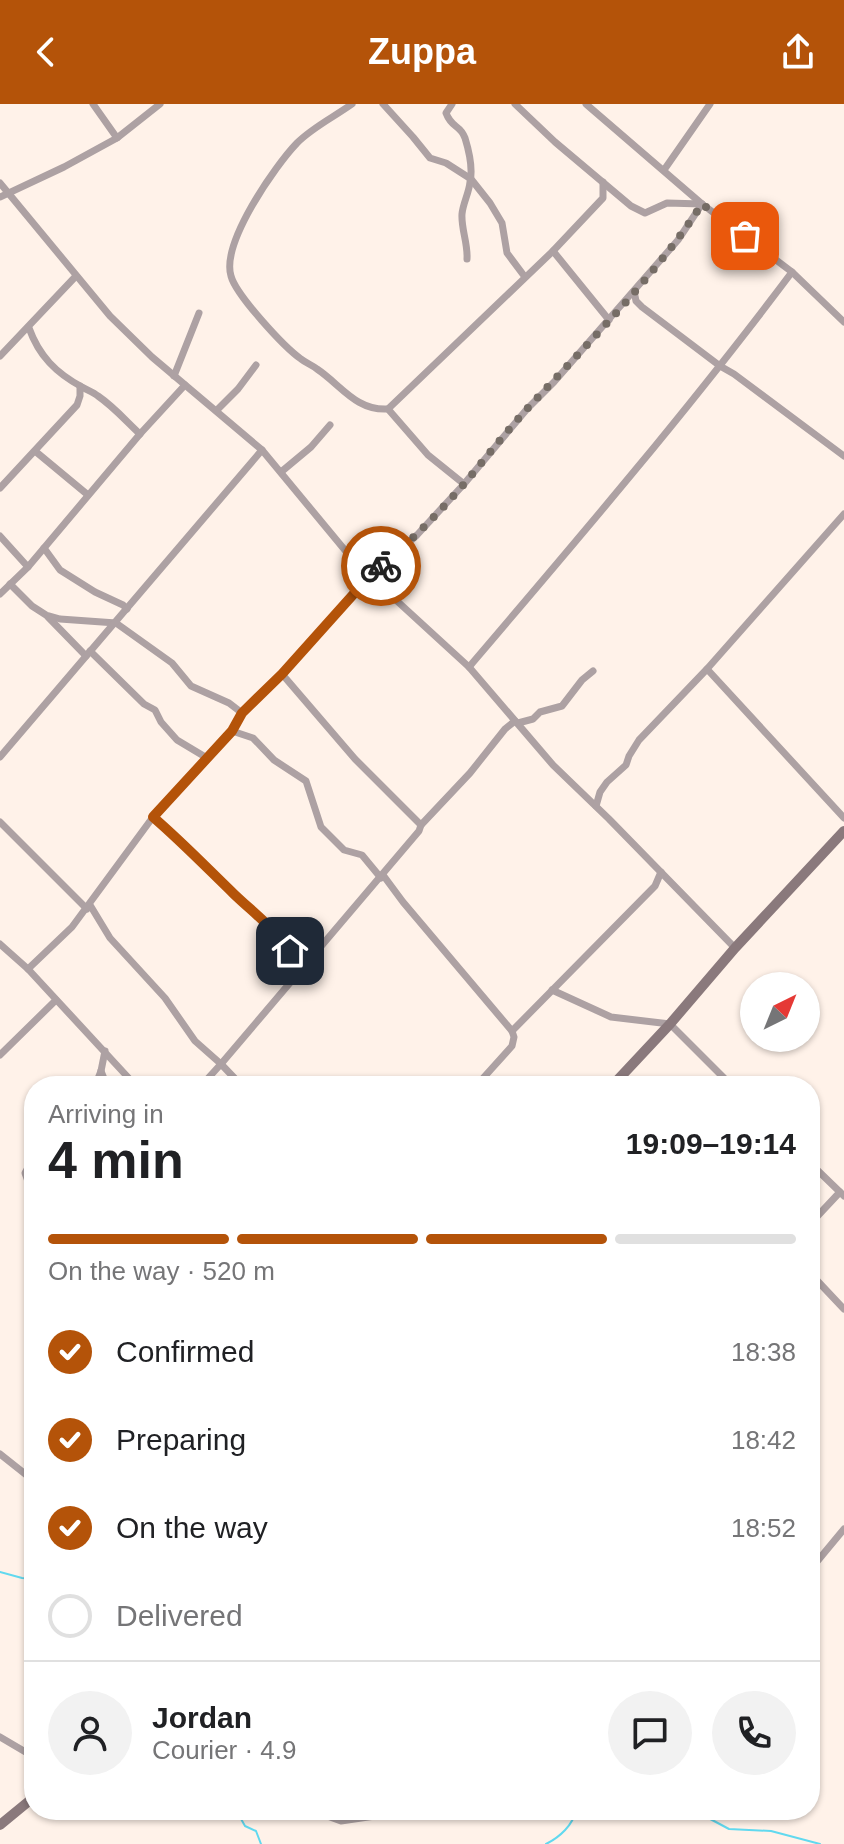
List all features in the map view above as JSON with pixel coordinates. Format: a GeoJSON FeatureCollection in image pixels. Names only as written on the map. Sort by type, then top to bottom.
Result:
{"type":"FeatureCollection","features":[{"type":"Feature","properties":{"kind":"street"},"geometry":{"type":"LineString","coordinates":[[93,104],[117,138]]}},
{"type":"Feature","properties":{"kind":"street"},"geometry":{"type":"LineString","coordinates":[[4,195],[117,138],[160,104]]}},
{"type":"Feature","properties":{"kind":"street"},"geometry":{"type":"LineString","coordinates":[[352,104],[297,143],[275,170],[235,238],[229,266],[230,276],[246,301],[299,359],[373,410],[388,409],[553,251],[603,198],[603,182]]}},
{"type":"Feature","properties":{"kind":"street"},"geometry":{"type":"LineString","coordinates":[[383,104],[430,158],[446,163],[471,179],[502,223],[507,253],[525,277]]}},
{"type":"Feature","properties":{"kind":"street"},"geometry":{"type":"LineString","coordinates":[[452,104],[446,113],[452,125],[463,133],[470,161],[471,179],[462,215],[467,259]]}},
{"type":"Feature","properties":{"kind":"street"},"geometry":{"type":"LineString","coordinates":[[515,104],[631,206],[645,213],[667,203],[702,204]]}},
{"type":"Feature","properties":{"kind":"street"},"geometry":{"type":"LineString","coordinates":[[586,104],[702,204],[792,272],[844,322]]}},
{"type":"Feature","properties":{"kind":"street"},"geometry":{"type":"LineString","coordinates":[[664,170],[710,104]]}},
{"type":"Feature","properties":{"kind":"street"},"geometry":{"type":"LineString","coordinates":[[0,183],[4,195],[110,316],[174,376],[262,450],[368,578],[469,667],[553,765],[735,948]]}},
{"type":"Feature","properties":{"kind":"street"},"geometry":{"type":"LineString","coordinates":[[28,969],[72,927],[153,817],[232,731],[242,713],[282,674],[368,578],[417,535],[464,484],[678,240],[702,204]]}},
{"type":"Feature","properties":{"kind":"street"},"geometry":{"type":"LineString","coordinates":[[553,251],[609,320]]}},
{"type":"Feature","properties":{"kind":"street"},"geometry":{"type":"LineString","coordinates":[[469,667],[720,366],[792,272]]}},
{"type":"Feature","properties":{"kind":"street"},"geometry":{"type":"LineString","coordinates":[[0,356],[76,276]]}},
{"type":"Feature","properties":{"kind":"street"},"geometry":{"type":"LineString","coordinates":[[634,291],[636,301],[642,307],[844,456]]}},
{"type":"Feature","properties":{"kind":"street"},"geometry":{"type":"LineString","coordinates":[[174,376],[199,313]]}},
{"type":"Feature","properties":{"kind":"street"},"geometry":{"type":"LineString","coordinates":[[29,328],[42,355],[52,367],[96,394],[140,434]]}},
{"type":"Feature","properties":{"kind":"street"},"geometry":{"type":"LineString","coordinates":[[217,410],[256,365]]}},
{"type":"Feature","properties":{"kind":"street"},"geometry":{"type":"LineString","coordinates":[[0,594],[28,567],[185,385]]}},
{"type":"Feature","properties":{"kind":"street"},"geometry":{"type":"LineString","coordinates":[[0,488],[77,405],[80,386]]}},
{"type":"Feature","properties":{"kind":"street"},"geometry":{"type":"LineString","coordinates":[[388,409],[428,455],[464,484]]}},
{"type":"Feature","properties":{"kind":"street"},"geometry":{"type":"LineString","coordinates":[[281,472],[311,447],[330,425]]}},
{"type":"Feature","properties":{"kind":"street"},"geometry":{"type":"LineString","coordinates":[[0,757],[262,450]]}},
{"type":"Feature","properties":{"kind":"street"},"geometry":{"type":"LineString","coordinates":[[35,451],[88,495]]}},
{"type":"Feature","properties":{"kind":"street"},"geometry":{"type":"LineString","coordinates":[[596,806],[600,792],[626,765],[639,740],[707,669],[844,514]]}},
{"type":"Feature","properties":{"kind":"street"},"geometry":{"type":"LineString","coordinates":[[0,536],[28,567]]}},
{"type":"Feature","properties":{"kind":"street"},"geometry":{"type":"LineString","coordinates":[[44,548],[60,570],[127,609]]}},
{"type":"Feature","properties":{"kind":"street"},"geometry":{"type":"LineString","coordinates":[[10,584],[144,704],[155,710],[177,740],[207,758]]}},
{"type":"Feature","properties":{"kind":"street"},"geometry":{"type":"LineString","coordinates":[[46,615],[116,623],[172,663],[191,686],[229,703],[242,713]]}},
{"type":"Feature","properties":{"kind":"street"},"geometry":{"type":"LineString","coordinates":[[707,669],[844,818]]}},
{"type":"Feature","properties":{"kind":"street"},"geometry":{"type":"LineString","coordinates":[[210,1076],[505,729],[517,722],[533,719],[540,712],[562,706],[593,671]]}},
{"type":"Feature","properties":{"kind":"street"},"geometry":{"type":"LineString","coordinates":[[282,674],[355,759],[421,825]]}},
{"type":"Feature","properties":{"kind":"street"},"geometry":{"type":"LineString","coordinates":[[232,731],[253,738],[274,760],[306,781],[321,827],[344,850],[362,855],[382,876],[512,1031],[512,1046],[485,1076]]}},
{"type":"Feature","properties":{"kind":"street"},"geometry":{"type":"LineString","coordinates":[[153,817],[278,933],[303,969]]}},
{"type":"Feature","properties":{"kind":"street"},"geometry":{"type":"LineString","coordinates":[[0,822],[88,907],[110,938],[165,998],[195,1041],[232,1076]]}},
{"type":"Feature","properties":{"kind":"street"},"geometry":{"type":"LineString","coordinates":[[623,1076],[735,948],[844,831]]}},
{"type":"Feature","properties":{"kind":"street"},"geometry":{"type":"LineString","coordinates":[[512,1031],[655,886],[661,872]]}},
{"type":"Feature","properties":{"kind":"street"},"geometry":{"type":"LineString","coordinates":[[0,944],[28,969],[127,1076]]}},
{"type":"Feature","properties":{"kind":"street"},"geometry":{"type":"LineString","coordinates":[[552,990],[611,1017],[670,1024],[722,1076]]}},
{"type":"Feature","properties":{"kind":"street"},"geometry":{"type":"LineString","coordinates":[[0,1055],[56,1000]]}},
{"type":"Feature","properties":{"kind":"street"},"geometry":{"type":"LineString","coordinates":[[99,1076],[105,1051]]}},
{"type":"Feature","properties":{"kind":"street"},"geometry":{"type":"LineString","coordinates":[[101,1071],[103,1076]]}},
{"type":"Feature","properties":{"kind":"street"},"geometry":{"type":"LineString","coordinates":[[820,1173],[842,1194],[820,1215]]}},
{"type":"Feature","properties":{"kind":"street"},"geometry":{"type":"LineString","coordinates":[[820,1284],[844,1309]]}},
{"type":"Feature","properties":{"kind":"street"},"geometry":{"type":"LineString","coordinates":[[0,1454],[24,1473]]}},
{"type":"Feature","properties":{"kind":"street"},"geometry":{"type":"LineString","coordinates":[[820,1557],[844,1529]]}},
{"type":"Feature","properties":{"kind":"street"},"geometry":{"type":"LineString","coordinates":[[0,1737],[24,1751]]}},
{"type":"Feature","properties":{"kind":"street"},"geometry":{"type":"LineString","coordinates":[[0,1825],[24,1805]]}},
{"type":"Feature","properties":{"kind":"waterway"},"geometry":{"type":"LineString","coordinates":[[0,1572],[24,1578]]}},
{"type":"Feature","properties":{"kind":"waterway"},"geometry":{"type":"LineString","coordinates":[[242,1820],[245,1826],[256,1831],[261,1844]]}},
{"type":"Feature","properties":{"kind":"waterway"},"geometry":{"type":"LineString","coordinates":[[546,1844],[565,1830],[572,1820]]}},
{"type":"Feature","properties":{"kind":"waterway"},"geometry":{"type":"LineString","coordinates":[[712,1820],[729,1829],[771,1831],[820,1844]]}},
{"type":"Feature","properties":{"kind":"way so far"},"geometry":{"type":"LineString","coordinates":[[381,566],[417,535],[464,484],[678,240],[702,204],[745,236]]}},
{"type":"Feature","properties":{"kind":"route"},"geometry":{"type":"LineString","coordinates":[[290,951],[278,933],[153,817],[232,731],[242,713],[381,566]]}}]}
